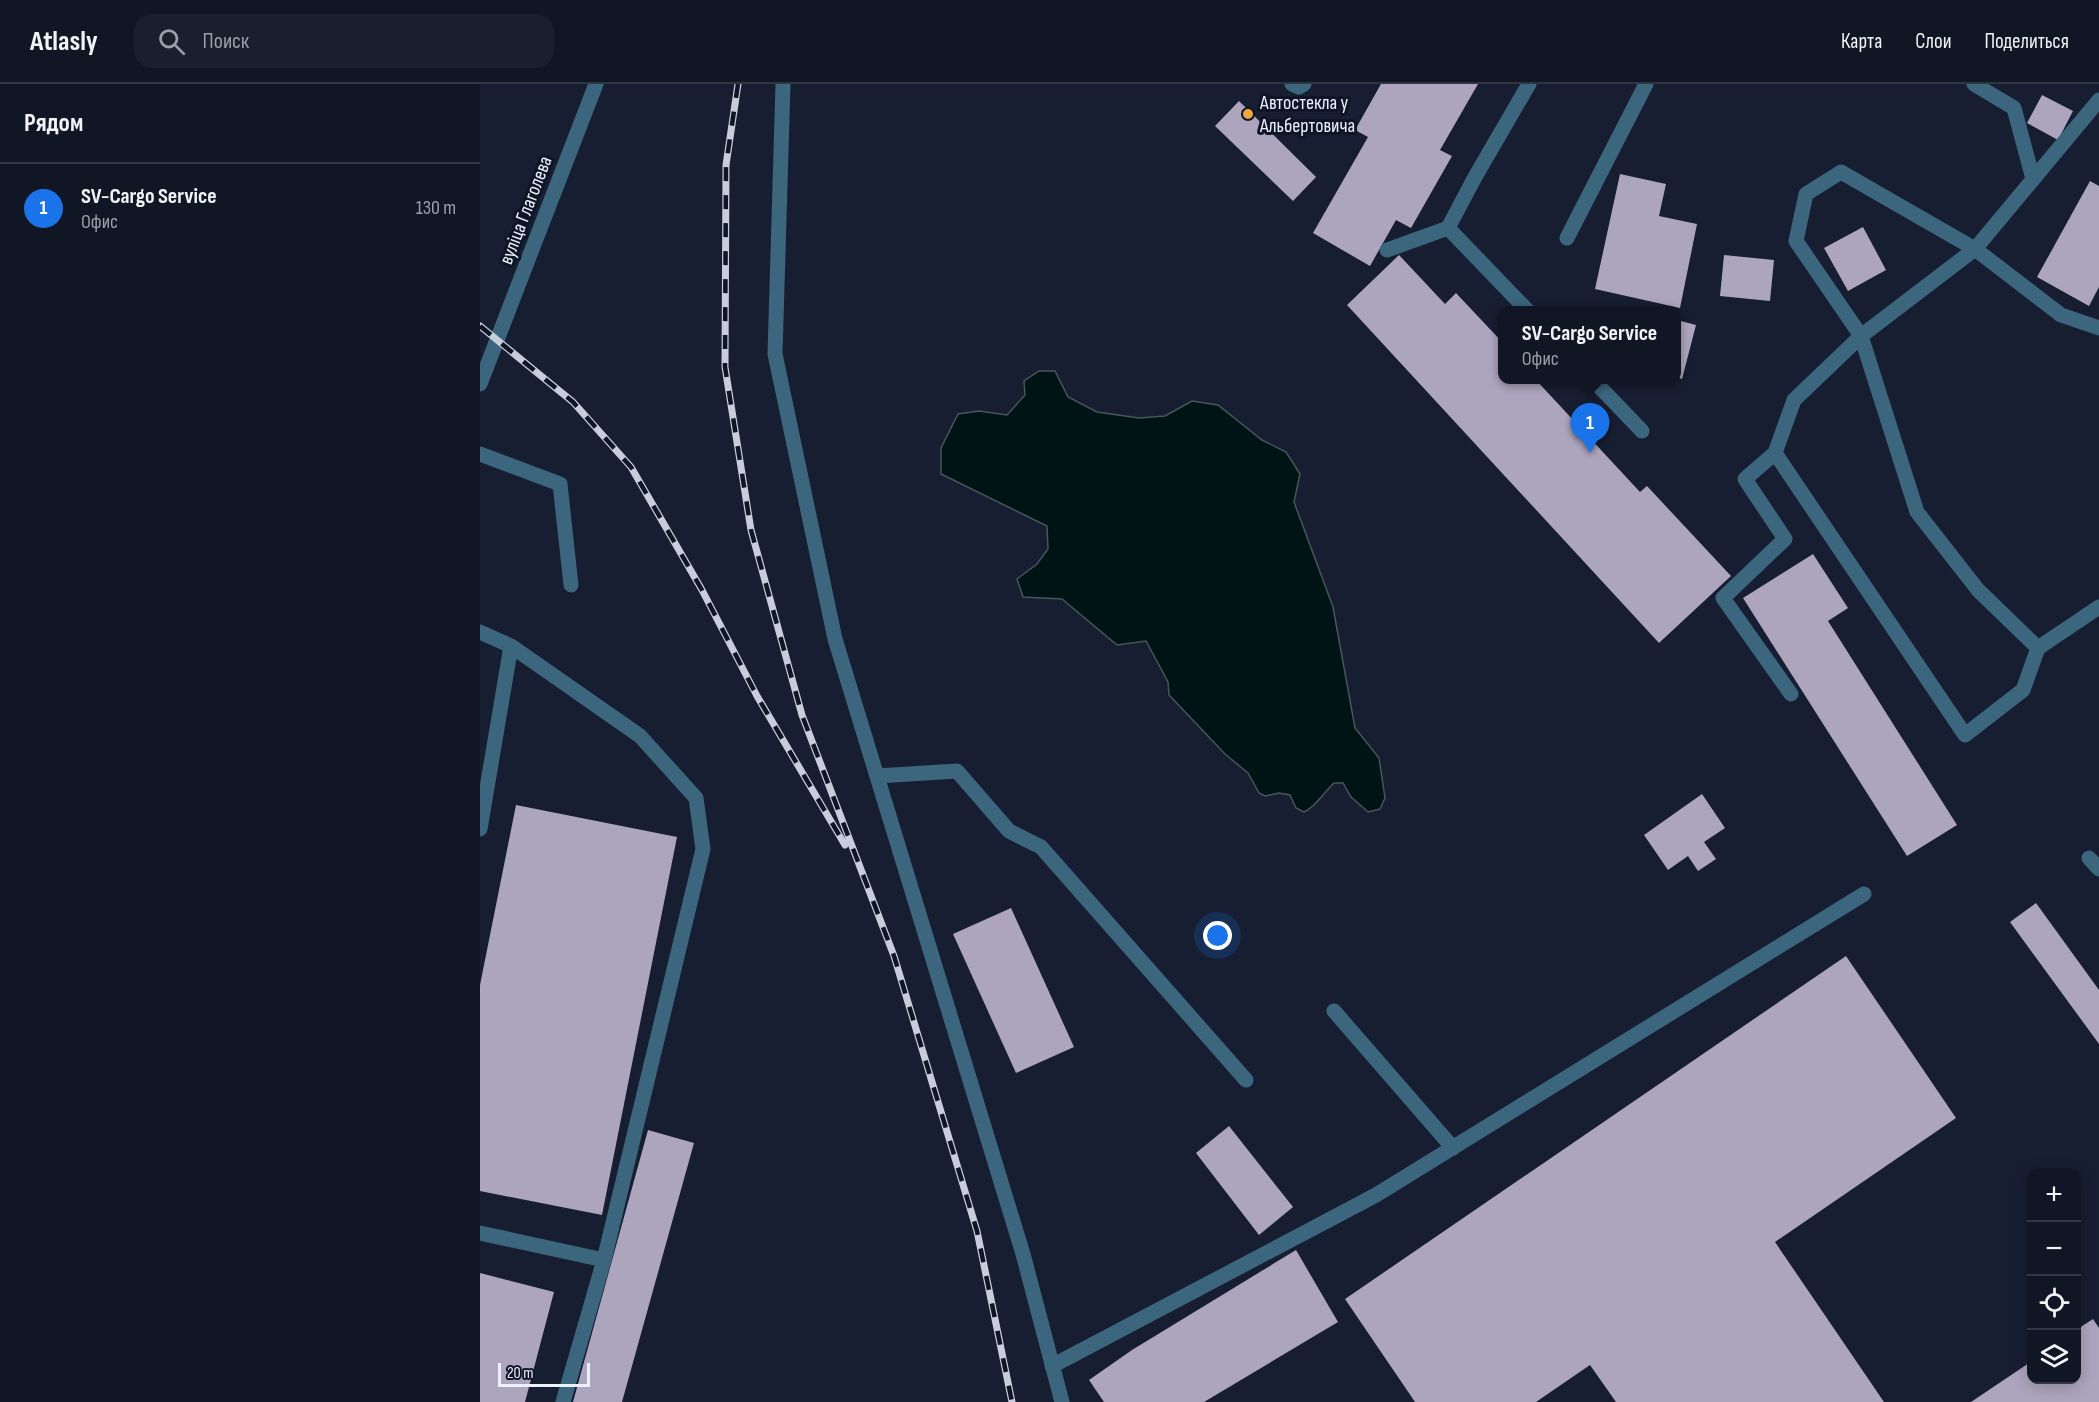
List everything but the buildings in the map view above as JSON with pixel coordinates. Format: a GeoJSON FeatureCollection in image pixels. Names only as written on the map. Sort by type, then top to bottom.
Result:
{"type":"FeatureCollection","features":[{"type":"Feature","properties":{"kind":"street","name":"вуліца Глаголева"},"geometry":{"type":"LineString","coordinates":[[480,384],[595,84]]}},
{"type":"Feature","properties":{"kind":"street"},"geometry":{"type":"LineString","coordinates":[[783,84],[775,354],[835,639],[1023,1254],[1062,1402]]}},
{"type":"Feature","properties":{"kind":"street"},"geometry":{"type":"LineString","coordinates":[[1292,84],[1299,87],[1304,84]]}},
{"type":"Feature","properties":{"kind":"street"},"geometry":{"type":"LineString","coordinates":[[1387,250],[1448,228],[1529,84]]}},
{"type":"Feature","properties":{"kind":"street"},"geometry":{"type":"LineString","coordinates":[[1567,238],[1646,84]]}},
{"type":"Feature","properties":{"kind":"street"},"geometry":{"type":"LineString","coordinates":[[1974,84],[2014,108],[2033,179]]}},
{"type":"Feature","properties":{"kind":"street"},"geometry":{"type":"LineString","coordinates":[[1791,694],[1723,598],[1785,539],[1745,479],[1775,453],[1794,400],[1861,336],[1975,249],[2099,100]]}},
{"type":"Feature","properties":{"kind":"street"},"geometry":{"type":"LineString","coordinates":[[2038,648],[1978,590],[1917,512],[1861,336],[1796,241],[1806,194],[1841,172],[1975,249],[2061,315],[2099,328]]}},
{"type":"Feature","properties":{"kind":"street"},"geometry":{"type":"LineString","coordinates":[[1448,228],[1523,306]]}},
{"type":"Feature","properties":{"kind":"street"},"geometry":{"type":"LineString","coordinates":[[1597,384],[1642,431]]}},
{"type":"Feature","properties":{"kind":"street"},"geometry":{"type":"LineString","coordinates":[[1775,453],[1965,735],[2023,690],[2038,648],[2099,607]]}},
{"type":"Feature","properties":{"kind":"street"},"geometry":{"type":"LineString","coordinates":[[480,454],[560,484],[572,585]]}},
{"type":"Feature","properties":{"kind":"street"},"geometry":{"type":"LineString","coordinates":[[480,632],[511,646],[640,736],[696,798],[703,849],[603,1260],[563,1402]]}},
{"type":"Feature","properties":{"kind":"street"},"geometry":{"type":"LineString","coordinates":[[480,829],[511,646]]}},
{"type":"Feature","properties":{"kind":"street"},"geometry":{"type":"LineString","coordinates":[[877,776],[957,771],[1009,831],[1041,846],[1246,1080]]}},
{"type":"Feature","properties":{"kind":"street"},"geometry":{"type":"LineString","coordinates":[[1052,1366],[1376,1195],[1864,894]]}},
{"type":"Feature","properties":{"kind":"street"},"geometry":{"type":"LineString","coordinates":[[1334,1011],[1453,1148]]}},
{"type":"Feature","properties":{"kind":"street"},"geometry":{"type":"LineString","coordinates":[[480,1233],[603,1260]]}},
{"type":"Feature","properties":{"kind":"shaded area"},"geometry":{"type":"Polygon","coordinates":[[[1039,371],[1055,371],[1068,397],[1097,412],[1139,418],[1165,416],[1192,401],[1218,405],[1262,440],[1286,452],[1300,474],[1294,502],[1333,607],[1355,728],[1379,758],[1385,798],[1380,809],[1368,812],[1351,797],[1343,783],[1334,783],[1316,803],[1304,812],[1296,808],[1290,795],[1279,793],[1265,796],[1259,793],[1248,773],[1225,754],[1169,695],[1168,682],[1146,641],[1117,645],[1062,599],[1023,597],[1017,579],[1037,564],[1048,549],[1047,526],[941,474],[941,448],[958,414],[979,411],[1007,415],[1025,395],[1024,381],[1039,371]]]}},
{"type":"Feature","properties":{"kind":"railway"},"geometry":{"type":"LineString","coordinates":[[738,84],[726,165],[725,367],[751,530],[802,715],[894,956],[977,1231],[1012,1402]]}},
{"type":"Feature","properties":{"kind":"railway"},"geometry":{"type":"LineString","coordinates":[[480,326],[573,402],[631,467],[702,590],[757,696],[845,845]]}},
{"type":"Feature","properties":{"kind":"place","name":"Автостекла у Альбертовича"},"geometry":{"type":"Point","coordinates":[1248,114]}},
{"type":"Feature","properties":{"kind":"place","name":"SV-Cargo Service"},"geometry":{"type":"Point","coordinates":[1590,453]}}]}
